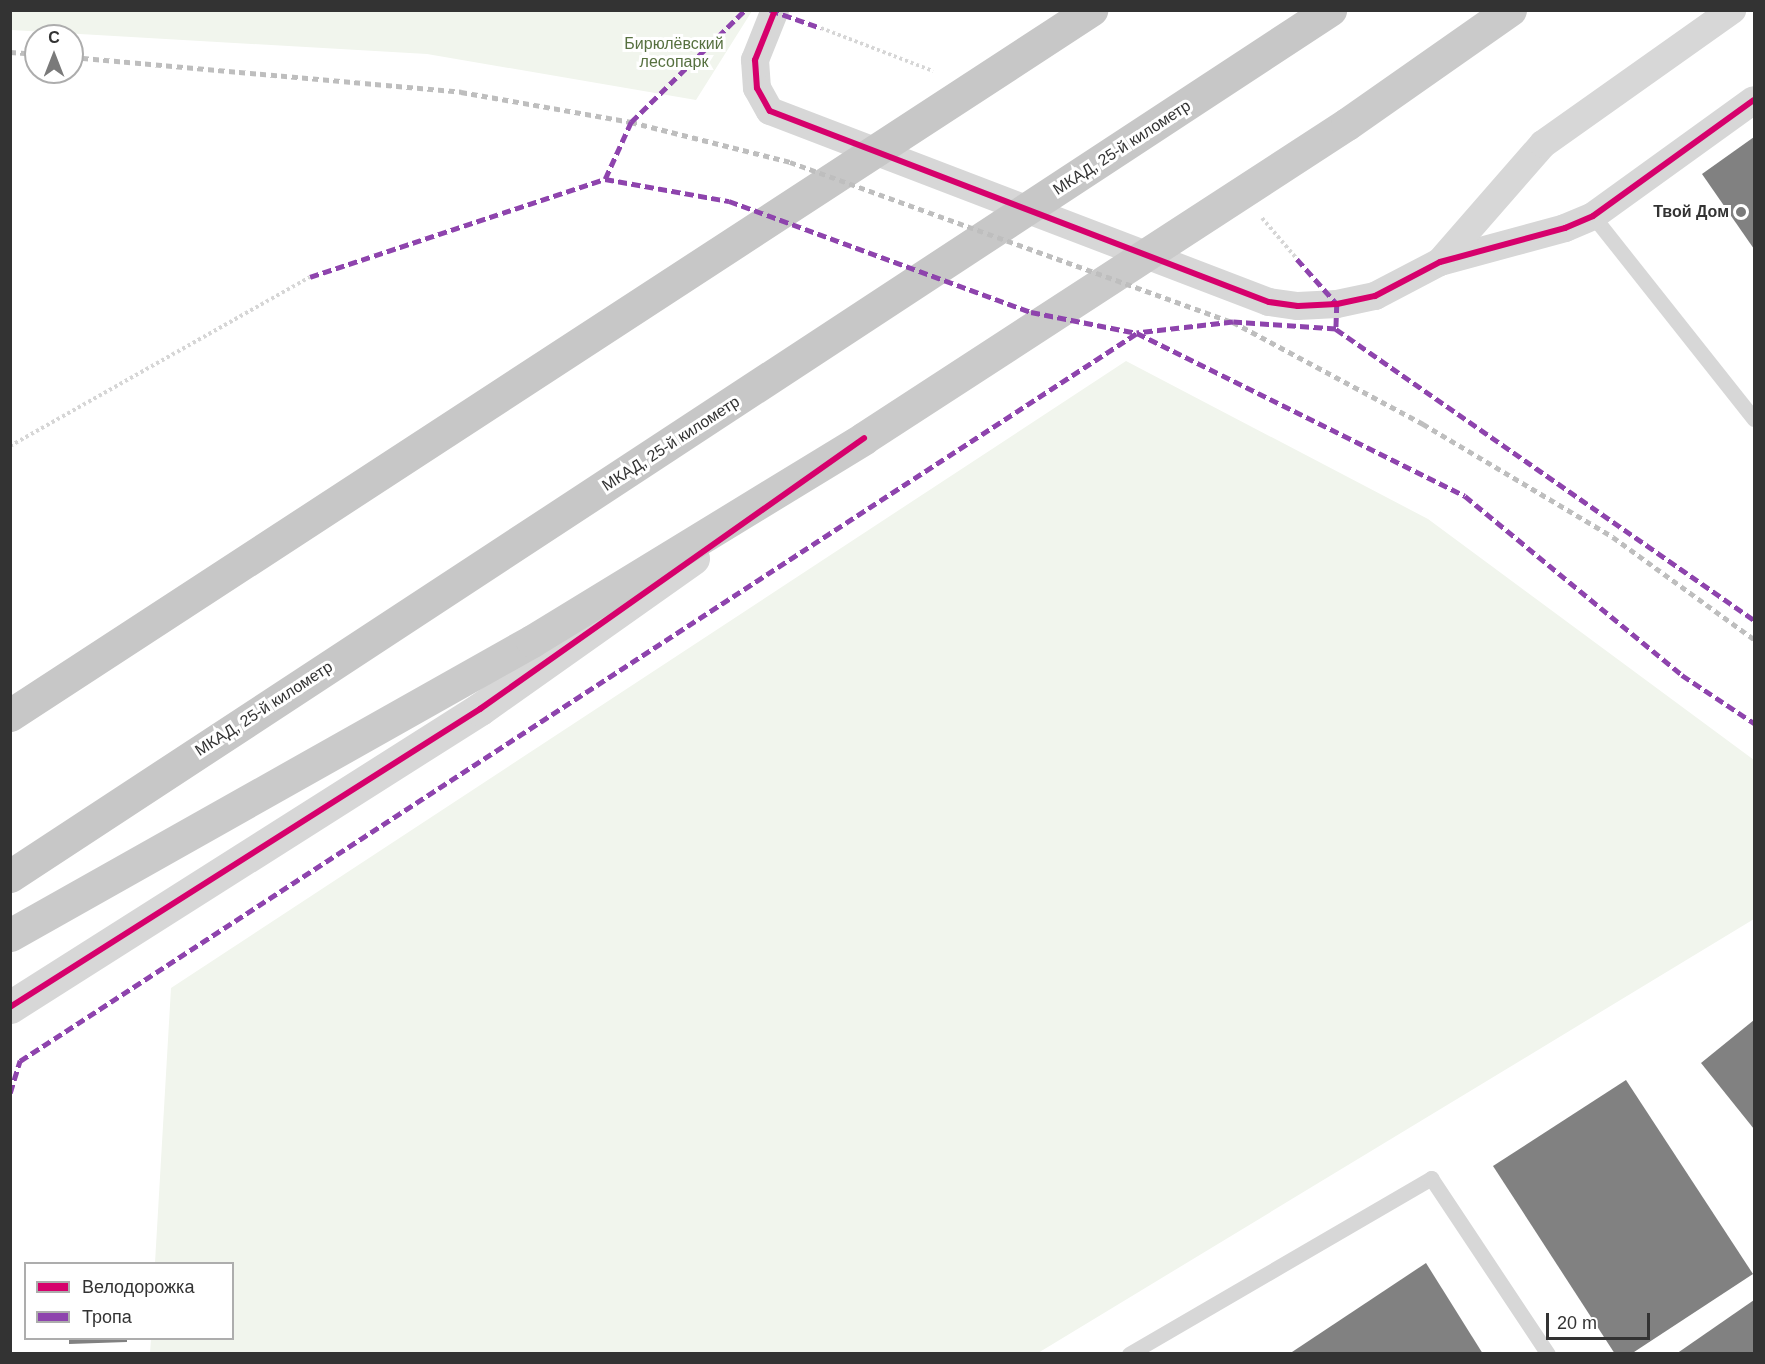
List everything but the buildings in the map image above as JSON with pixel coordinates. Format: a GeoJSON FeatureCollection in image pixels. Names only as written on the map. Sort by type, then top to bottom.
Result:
{"type":"FeatureCollection","features":[{"type":"Feature","properties":{"kind":"highway"},"geometry":{"type":"LineString","coordinates":[[10,715],[1091,10]]}},
{"type":"Feature","properties":{"kind":"highway","name":"МКАД, 25-й километр"},"geometry":{"type":"LineString","coordinates":[[10,876],[903,293],[1330,10]]}},
{"type":"Feature","properties":{"kind":"main road"},"geometry":{"type":"LineString","coordinates":[[10,935],[532,641],[864,438],[1240,193],[1510,10]]}},
{"type":"Feature","properties":{"kind":"street"},"geometry":{"type":"LineString","coordinates":[[775,10],[762,34],[755,60],[757,88],[770,111],[1269,302],[1337,304],[1375,296],[1440,262],[1566,228],[1593,216],[1755,100]]}},
{"type":"Feature","properties":{"kind":"street"},"geometry":{"type":"LineString","coordinates":[[1440,262],[1543,144],[1732,10]]}},
{"type":"Feature","properties":{"kind":"street"},"geometry":{"type":"LineString","coordinates":[[10,1007],[480,709],[864,438]]}},
{"type":"Feature","properties":{"kind":"lane"},"geometry":{"type":"LineString","coordinates":[[1593,216],[1755,419]]}},
{"type":"Feature","properties":{"kind":"lane"},"geometry":{"type":"LineString","coordinates":[[1129,1353],[1431,1178],[1548,1353]]}},
{"type":"Feature","properties":{"kind":"path"},"geometry":{"type":"LineString","coordinates":[[821,28],[970,87]]}},
{"type":"Feature","properties":{"kind":"path"},"geometry":{"type":"LineString","coordinates":[[1240,193],[1297,259]]}},
{"type":"Feature","properties":{"kind":"path"},"geometry":{"type":"LineString","coordinates":[[10,446],[310,277]]}},
{"type":"Feature","properties":{"kind":"green space","name":"Бирюлёвский лесопарк"},"geometry":{"type":"Polygon","coordinates":[[[11,10],[752,11],[696,100],[427,54],[84,34],[84,24],[24,24],[24,31],[11,30],[11,10]]]}},
{"type":"Feature","properties":{"kind":"green space"},"geometry":{"type":"Polygon","coordinates":[[[1126,361],[1428,519],[1754,760],[1754,919],[1038,1353],[150,1353],[151,1340],[234,1340],[234,1262],[155,1262],[171,988],[1126,361]]]}},
{"type":"Feature","properties":{"kind":"railway"},"geometry":{"type":"LineString","coordinates":[[10,52],[24,53]]}},
{"type":"Feature","properties":{"kind":"railway"},"geometry":{"type":"LineString","coordinates":[[84,58],[461,92],[631,122],[790,162],[1233,322],[1423,424],[1613,537],[1754,639]]}},
{"type":"Feature","properties":{"kind":"marked path"},"geometry":{"type":"LineString","coordinates":[[605,179],[631,122],[745,10]]}},
{"type":"Feature","properties":{"kind":"marked path"},"geometry":{"type":"LineString","coordinates":[[770,10],[821,28]]}},
{"type":"Feature","properties":{"kind":"marked path"},"geometry":{"type":"LineString","coordinates":[[310,277],[605,179],[729,201],[1031,312],[1137,333]]}},
{"type":"Feature","properties":{"kind":"marked path"},"geometry":{"type":"LineString","coordinates":[[1297,259],[1337,304],[1336,329],[1754,620]]}},
{"type":"Feature","properties":{"kind":"marked path"},"geometry":{"type":"LineString","coordinates":[[1336,329],[1233,322],[1137,333],[1465,496],[1682,675],[1754,723]]}},
{"type":"Feature","properties":{"kind":"marked path"},"geometry":{"type":"LineString","coordinates":[[10,1093],[20,1061],[1137,333]]}},
{"type":"Feature","properties":{"kind":"cycle path"},"geometry":{"type":"LineString","coordinates":[[775,10],[755,60],[757,88],[770,111],[1269,302],[1298,306],[1337,304],[1375,296],[1440,262],[1565,228],[1593,216],[1754,100]]}},
{"type":"Feature","properties":{"kind":"cycle path"},"geometry":{"type":"LineString","coordinates":[[10,1007],[480,709],[864,438]]}},
{"type":"Feature","properties":{"kind":"place","name":"Твой Дом"},"geometry":{"type":"Point","coordinates":[1741,212]}}]}
